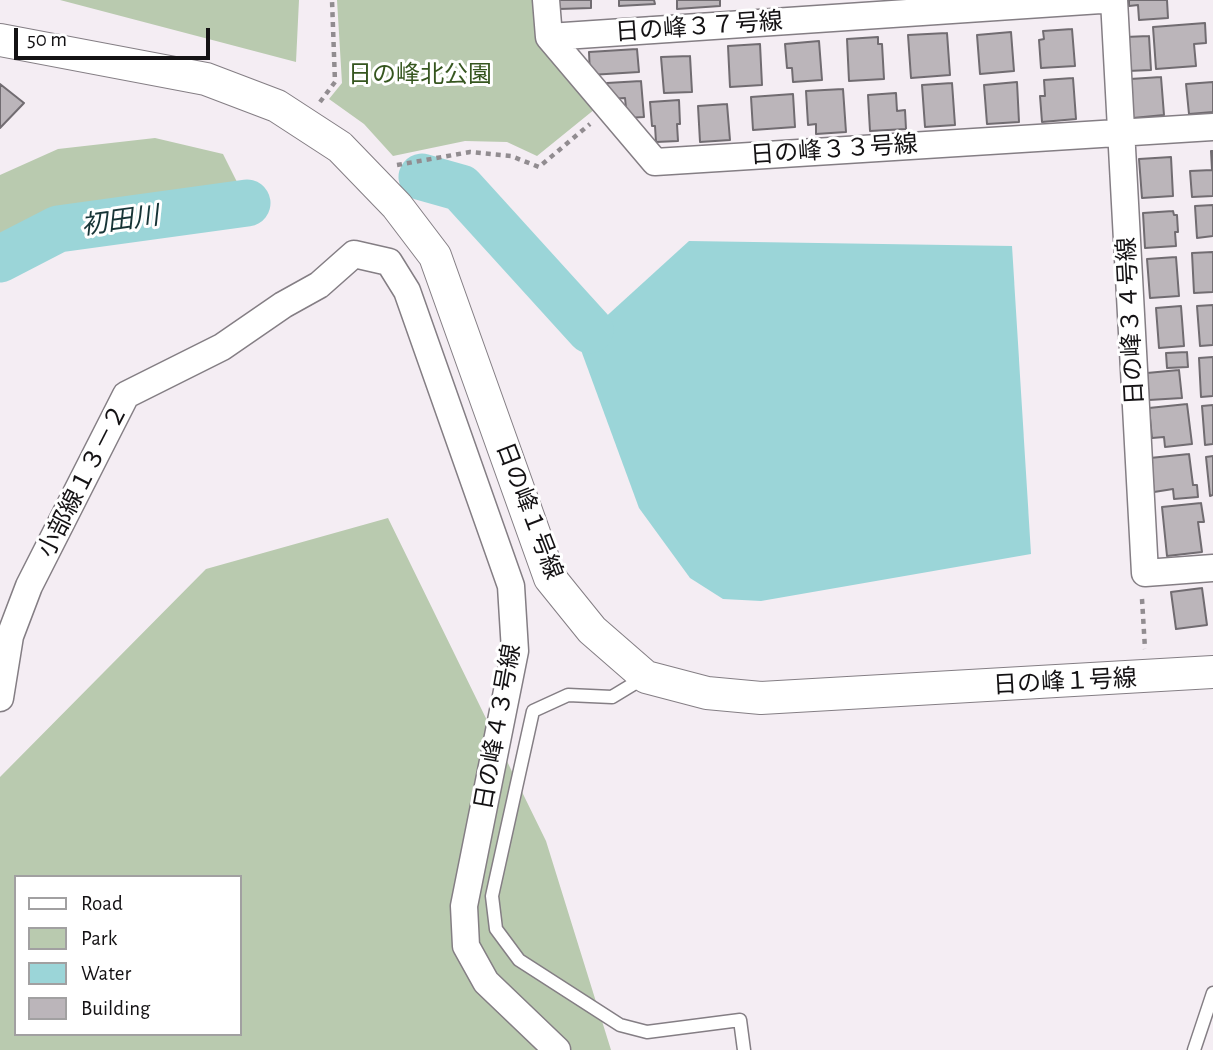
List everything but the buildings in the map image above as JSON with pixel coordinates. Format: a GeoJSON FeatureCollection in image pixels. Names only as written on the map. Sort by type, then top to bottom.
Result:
{"type":"FeatureCollection","features":[{"type":"Feature","properties":{"kind":"street"},"geometry":{"type":"LineString","coordinates":[[546,0],[549,37]]}},
{"type":"Feature","properties":{"kind":"street","name":"日の峰３７号線"},"geometry":{"type":"LineString","coordinates":[[549,37],[1101,0]]}},
{"type":"Feature","properties":{"kind":"street","name":"日の峰３４号線"},"geometry":{"type":"LineString","coordinates":[[1114,0],[1145,573]]}},
{"type":"Feature","properties":{"kind":"street","name":"日の峰３３号線"},"geometry":{"type":"LineString","coordinates":[[549,37],[655,162],[1213,127]]}},
{"type":"Feature","properties":{"kind":"street","name":"日の峰１号線"},"geometry":{"type":"LineString","coordinates":[[0,40],[206,79],[277,106],[340,147],[397,206],[435,256],[550,578],[592,630],[646,677],[707,693],[761,698],[1213,672]]}},
{"type":"Feature","properties":{"kind":"street","name":"日の峰４３号線"},"geometry":{"type":"LineString","coordinates":[[319,285],[354,254],[389,262],[407,291],[511,586],[516,651],[464,906],[466,946],[486,982],[557,1050]]}},
{"type":"Feature","properties":{"kind":"street","name":"小部線１３－２"},"geometry":{"type":"LineString","coordinates":[[0,698],[10,636],[29,586],[126,396],[222,347],[283,305],[319,285]]}},
{"type":"Feature","properties":{"kind":"street"},"geometry":{"type":"LineString","coordinates":[[1145,573],[1213,568]]}},
{"type":"Feature","properties":{"kind":"lane"},"geometry":{"type":"LineString","coordinates":[[646,677],[612,697],[568,695],[533,711],[492,896],[496,929],[519,960],[620,1026],[647,1032],[740,1020],[744,1050]]}},
{"type":"Feature","properties":{"kind":"lane"},"geometry":{"type":"LineString","coordinates":[[1195,1050],[1213,993]]}},
{"type":"Feature","properties":{"kind":"path"},"geometry":{"type":"LineString","coordinates":[[319,102],[335,82],[332,0]]}},
{"type":"Feature","properties":{"kind":"path"},"geometry":{"type":"LineString","coordinates":[[392,166],[470,152],[511,156],[539,167],[610,108]]}},
{"type":"Feature","properties":{"kind":"path"},"geometry":{"type":"LineString","coordinates":[[1145,573],[1142,588],[1145,655]]}},
{"type":"Feature","properties":{"kind":"green space"},"geometry":{"type":"Polygon","coordinates":[[[60,0],[299,0],[296,62],[60,0]]]}},
{"type":"Feature","properties":{"kind":"green space","name":"日の峰北公園"},"geometry":{"type":"Polygon","coordinates":[[[337,0],[537,0],[595,109],[537,156],[507,142],[465,141],[393,156],[364,124],[329,99],[342,83],[337,0]]]}},
{"type":"Feature","properties":{"kind":"green space"},"geometry":{"type":"Polygon","coordinates":[[[155,138],[223,154],[240,188],[61,215],[0,243],[0,175],[58,149],[155,138]]]}},
{"type":"Feature","properties":{"kind":"green space"},"geometry":{"type":"Polygon","coordinates":[[[388,518],[546,841],[611,1050],[0,1050],[0,777],[206,569],[388,518]]]}},
{"type":"Feature","properties":{"kind":"water"},"geometry":{"type":"Polygon","coordinates":[[[689,241],[1012,246],[1031,554],[761,601],[723,599],[690,578],[639,508],[578,342],[689,241]]]}},
{"type":"Feature","properties":{"kind":"waterway","name":"初田川"},"geometry":{"type":"LineString","coordinates":[[422,177],[461,188],[590,330]]}},
{"type":"Feature","properties":{"kind":"waterway","name":"初田川"},"geometry":{"type":"LineString","coordinates":[[0,259],[58,229],[247,203]]}}]}
